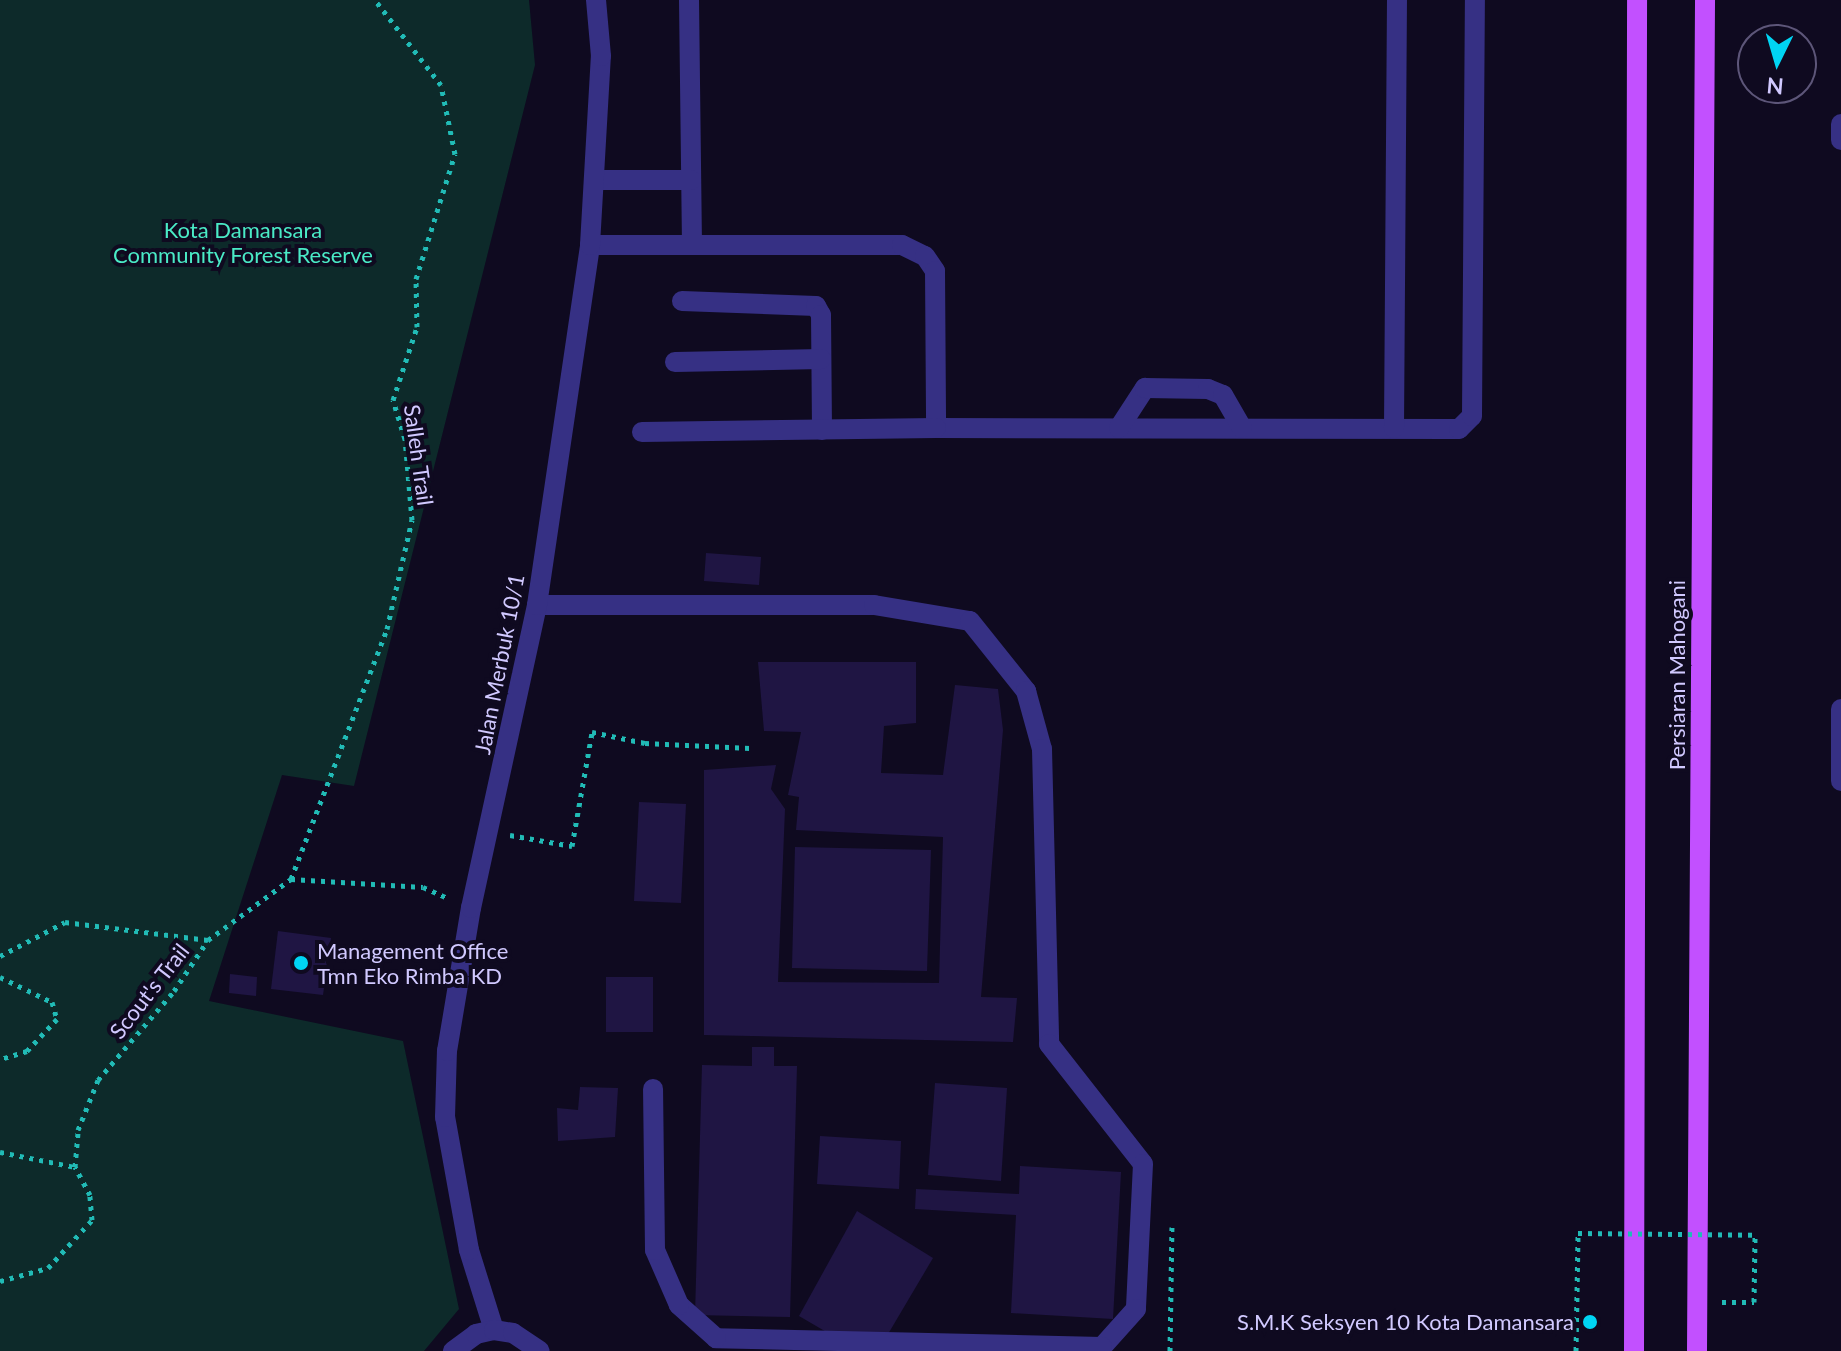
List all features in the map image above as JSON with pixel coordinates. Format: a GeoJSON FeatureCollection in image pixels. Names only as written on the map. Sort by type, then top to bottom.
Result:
{"type":"FeatureCollection","features":[{"type":"Feature","properties":{"kind":"main road","name":"Persiaran Mahogani"},"geometry":{"type":"LineString","coordinates":[[1634,1351],[1637,0]]}},
{"type":"Feature","properties":{"kind":"main road","name":"Persiaran Mahogani"},"geometry":{"type":"LineString","coordinates":[[1697,1351],[1705,0]]}},
{"type":"Feature","properties":{"kind":"street","name":"Jalan Merbuk 10/1"},"geometry":{"type":"LineString","coordinates":[[494,1330],[469,1250],[445,1117],[447,1051],[471,908],[537,605],[590,245],[598,180],[601,56],[596,0]]}},
{"type":"Feature","properties":{"kind":"street"},"geometry":{"type":"LineString","coordinates":[[689,0],[692,245]]}},
{"type":"Feature","properties":{"kind":"street"},"geometry":{"type":"LineString","coordinates":[[1394,428],[1397,0]]}},
{"type":"Feature","properties":{"kind":"street"},"geometry":{"type":"LineString","coordinates":[[642,432],[936,428],[1459,429],[1472,416],[1475,0]]}},
{"type":"Feature","properties":{"kind":"street"},"geometry":{"type":"LineString","coordinates":[[1841,124],[1841,140]]}},
{"type":"Feature","properties":{"kind":"street"},"geometry":{"type":"LineString","coordinates":[[598,180],[691,180]]}},
{"type":"Feature","properties":{"kind":"street"},"geometry":{"type":"LineString","coordinates":[[590,245],[902,245],[925,256],[935,271],[936,428]]}},
{"type":"Feature","properties":{"kind":"street"},"geometry":{"type":"LineString","coordinates":[[682,301],[816,306],[821,315],[822,430]]}},
{"type":"Feature","properties":{"kind":"street"},"geometry":{"type":"LineString","coordinates":[[675,362],[821,359]]}},
{"type":"Feature","properties":{"kind":"street"},"geometry":{"type":"LineString","coordinates":[[1119,428],[1145,388],[1208,389],[1223,395],[1242,428]]}},
{"type":"Feature","properties":{"kind":"street"},"geometry":{"type":"LineString","coordinates":[[537,605],[874,605],[970,621],[1026,691],[1042,749],[1049,1044],[1143,1164],[1136,1309],[1102,1347],[716,1338],[679,1305],[655,1250],[653,1089]]}},
{"type":"Feature","properties":{"kind":"street"},"geometry":{"type":"LineString","coordinates":[[1841,709],[1841,781]]}},
{"type":"Feature","properties":{"kind":"street"},"geometry":{"type":"LineString","coordinates":[[453,1351],[476,1334],[494,1330],[513,1333],[540,1351]]}},
{"type":"Feature","properties":{"kind":"path","name":"Salleh Trail"},"geometry":{"type":"LineString","coordinates":[[291,879],[387,629],[409,536],[412,520],[405,439],[393,400],[417,327],[416,279],[455,154],[441,85],[375,0]]}},
{"type":"Feature","properties":{"kind":"path"},"geometry":{"type":"LineString","coordinates":[[490,831],[572,846],[592,732],[645,743],[750,748]]}},
{"type":"Feature","properties":{"kind":"path"},"geometry":{"type":"LineString","coordinates":[[291,879],[423,887],[471,908]]}},
{"type":"Feature","properties":{"kind":"path","name":"Scout's Trail"},"geometry":{"type":"LineString","coordinates":[[0,1281],[48,1268],[92,1220],[90,1195],[75,1167],[78,1130],[98,1080],[174,991],[208,940],[291,879]]}},
{"type":"Feature","properties":{"kind":"path"},"geometry":{"type":"LineString","coordinates":[[0,956],[65,922],[208,940]]}},
{"type":"Feature","properties":{"kind":"path"},"geometry":{"type":"LineString","coordinates":[[0,977],[52,1002],[57,1019],[27,1051],[0,1059]]}},
{"type":"Feature","properties":{"kind":"path"},"geometry":{"type":"LineString","coordinates":[[0,1152],[75,1167]]}},
{"type":"Feature","properties":{"kind":"path"},"geometry":{"type":"LineString","coordinates":[[1170,1351],[1172,1227]]}},
{"type":"Feature","properties":{"kind":"path"},"geometry":{"type":"LineString","coordinates":[[1576,1351],[1578,1233],[1755,1235],[1754,1302]]}},
{"type":"Feature","properties":{"kind":"green space","name":"Kota Damansara Community Forest Reserve"},"geometry":{"type":"Polygon","coordinates":[[[0,0],[529,0],[535,65],[354,786],[282,775],[209,1001],[403,1041],[459,1309],[424,1351],[0,1351],[0,0]]]}},
{"type":"Feature","properties":{"kind":"building"},"geometry":{"type":"Polygon","coordinates":[[[706,553],[761,557],[759,585],[704,581],[706,553]]]}},
{"type":"Feature","properties":{"kind":"building"},"geometry":{"type":"Polygon","coordinates":[[[758,662],[916,662],[916,723],[884,726],[881,773],[943,775],[955,685],[998,689],[1003,730],[981,997],[1017,998],[1013,1042],[704,1035],[704,770],[776,765],[771,789],[785,809],[778,982],[939,983],[943,837],[796,830],[799,797],[788,795],[801,732],[764,731],[758,662]]]}},
{"type":"Feature","properties":{"kind":"building"},"geometry":{"type":"Polygon","coordinates":[[[639,802],[686,804],[681,903],[634,901],[639,802]]]}},
{"type":"Feature","properties":{"kind":"building"},"geometry":{"type":"Polygon","coordinates":[[[795,847],[931,850],[927,971],[792,968],[795,847]]]}},
{"type":"Feature","properties":{"kind":"building","name":"Management Office Tmn Eko Rimba KD"},"geometry":{"type":"Polygon","coordinates":[[[278,931],[331,938],[323,995],[271,989],[278,931]]]}},
{"type":"Feature","properties":{"kind":"building"},"geometry":{"type":"Polygon","coordinates":[[[230,974],[257,977],[256,996],[229,993],[230,974]]]}},
{"type":"Feature","properties":{"kind":"building"},"geometry":{"type":"Polygon","coordinates":[[[606,977],[653,977],[653,1032],[606,1032],[606,977]]]}},
{"type":"Feature","properties":{"kind":"building"},"geometry":{"type":"Polygon","coordinates":[[[752,1047],[774,1047],[774,1066],[797,1066],[790,1317],[695,1315],[702,1065],[752,1066],[752,1047]]]}},
{"type":"Feature","properties":{"kind":"building"},"geometry":{"type":"Polygon","coordinates":[[[935,1083],[1007,1088],[1001,1181],[928,1175],[935,1083]]]}},
{"type":"Feature","properties":{"kind":"building"},"geometry":{"type":"Polygon","coordinates":[[[580,1087],[618,1088],[615,1137],[558,1141],[557,1108],[578,1110],[580,1087]]]}},
{"type":"Feature","properties":{"kind":"building"},"geometry":{"type":"Polygon","coordinates":[[[820,1136],[901,1141],[899,1189],[817,1184],[820,1136]]]}},
{"type":"Feature","properties":{"kind":"building"},"geometry":{"type":"Polygon","coordinates":[[[1020,1166],[1121,1172],[1113,1319],[1011,1313],[1016,1215],[915,1209],[916,1189],[1019,1194],[1020,1166]]]}},
{"type":"Feature","properties":{"kind":"building"},"geometry":{"type":"Polygon","coordinates":[[[857,1211],[933,1258],[878,1351],[859,1351],[799,1316],[857,1211]]]}},
{"type":"Feature","properties":{"kind":"place","name":"Management Office Tmn Eko Rimba KD"},"geometry":{"type":"Point","coordinates":[301,963]}},
{"type":"Feature","properties":{"kind":"place","name":"S.M.K Seksyen 10 Kota Damansara"},"geometry":{"type":"Point","coordinates":[1590,1322]}}]}
